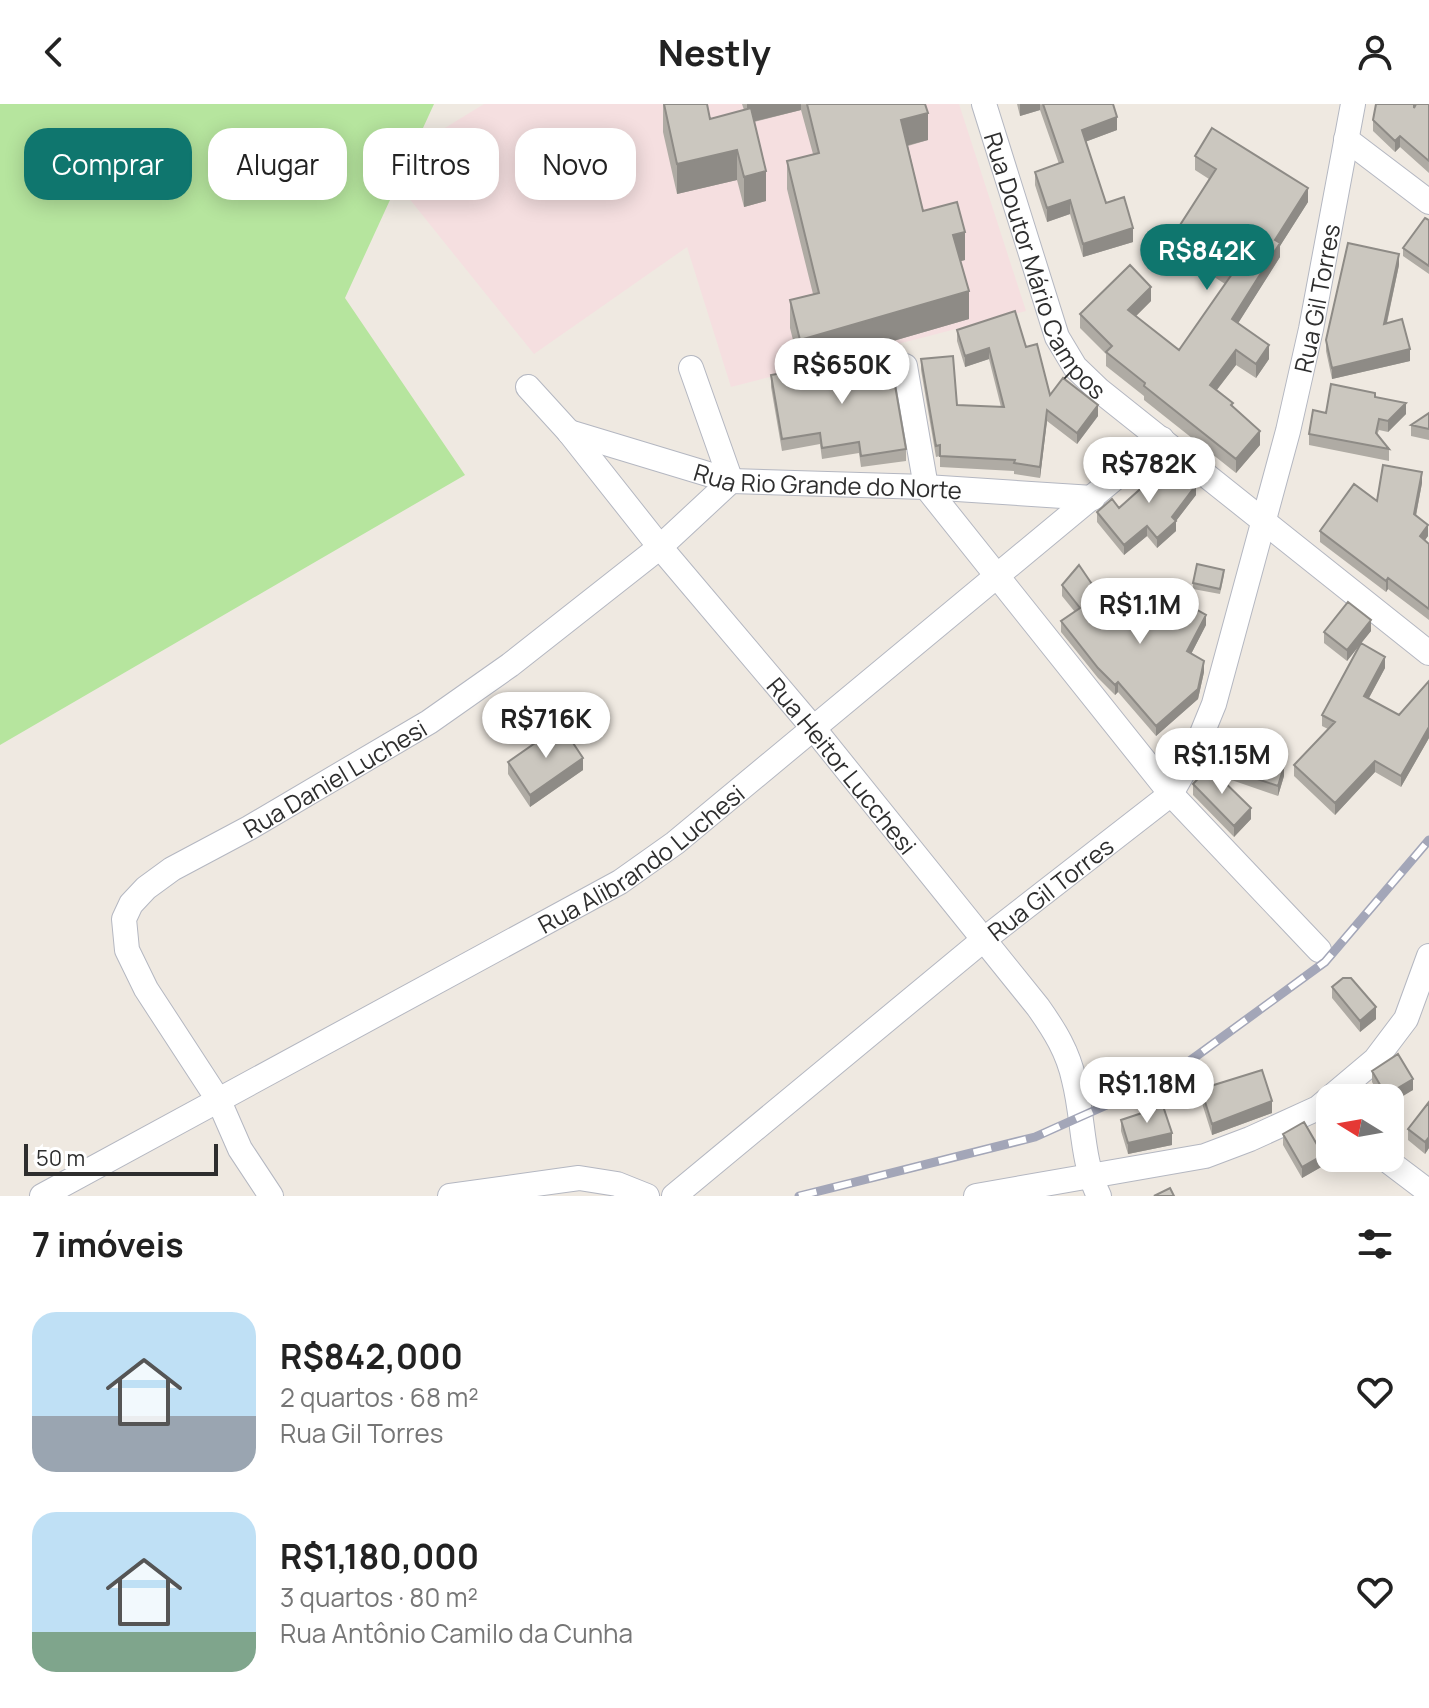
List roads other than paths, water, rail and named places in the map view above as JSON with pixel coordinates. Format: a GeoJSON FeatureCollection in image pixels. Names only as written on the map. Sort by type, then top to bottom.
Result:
{"type":"FeatureCollection","features":[{"type":"Feature","properties":{"kind":"street","name":"Rua Doutor Mário Campos"},"geometry":{"type":"LineString","coordinates":[[984,104],[1057,337],[1075,367],[1262,522],[1429,653]]}},
{"type":"Feature","properties":{"kind":"street","name":"Rua Gil Torres"},"geometry":{"type":"LineString","coordinates":[[674,1196],[982,941],[1171,794],[1194,753],[1214,704],[1288,431],[1353,104]]}},
{"type":"Feature","properties":{"kind":"street"},"geometry":{"type":"LineString","coordinates":[[1346,139],[1429,202]]}},
{"type":"Feature","properties":{"kind":"street"},"geometry":{"type":"LineString","coordinates":[[905,366],[926,487],[1171,794],[1319,950]]}},
{"type":"Feature","properties":{"kind":"street"},"geometry":{"type":"LineString","coordinates":[[691,368],[731,481]]}},
{"type":"Feature","properties":{"kind":"street","name":"Rua Heitor Lucchesi"},"geometry":{"type":"LineString","coordinates":[[528,387],[569,432],[660,547],[814,729],[1038,1007],[1061,1040],[1075,1080],[1094,1186]]}},
{"type":"Feature","properties":{"kind":"street","name":"Rua Rio Grande do Norte"},"geometry":{"type":"LineString","coordinates":[[569,432],[731,481],[926,487],[1093,498]]}},
{"type":"Feature","properties":{"kind":"street","name":"Rua Alibrando Luchesi"},"geometry":{"type":"LineString","coordinates":[[49,1192],[620,882],[675,843],[1162,439]]}},
{"type":"Feature","properties":{"kind":"street","name":"Rua Daniel Luchesi"},"geometry":{"type":"LineString","coordinates":[[219,1101],[146,989],[127,950],[124,919],[131,904],[146,888],[172,869],[249,828],[429,722],[510,665],[660,547],[731,481]]}},
{"type":"Feature","properties":{"kind":"street"},"geometry":{"type":"LineString","coordinates":[[1352,1084],[1406,1019],[1429,956]]}},
{"type":"Feature","properties":{"kind":"street"},"geometry":{"type":"LineString","coordinates":[[219,1101],[240,1149],[271,1196]]}},
{"type":"Feature","properties":{"kind":"street"},"geometry":{"type":"LineString","coordinates":[[976,1196],[1094,1186],[1205,1156],[1316,1116]]}},
{"type":"Feature","properties":{"kind":"street"},"geometry":{"type":"LineString","coordinates":[[1403,1172],[1429,1192]]}},
{"type":"Feature","properties":{"kind":"street"},"geometry":{"type":"LineString","coordinates":[[450,1196],[579,1178],[617,1184],[647,1196]]}},
{"type":"Feature","properties":{"kind":"railway"},"geometry":{"type":"LineString","coordinates":[[799,1196],[1035,1137],[1165,1079],[1325,962],[1429,840]]}}]}
